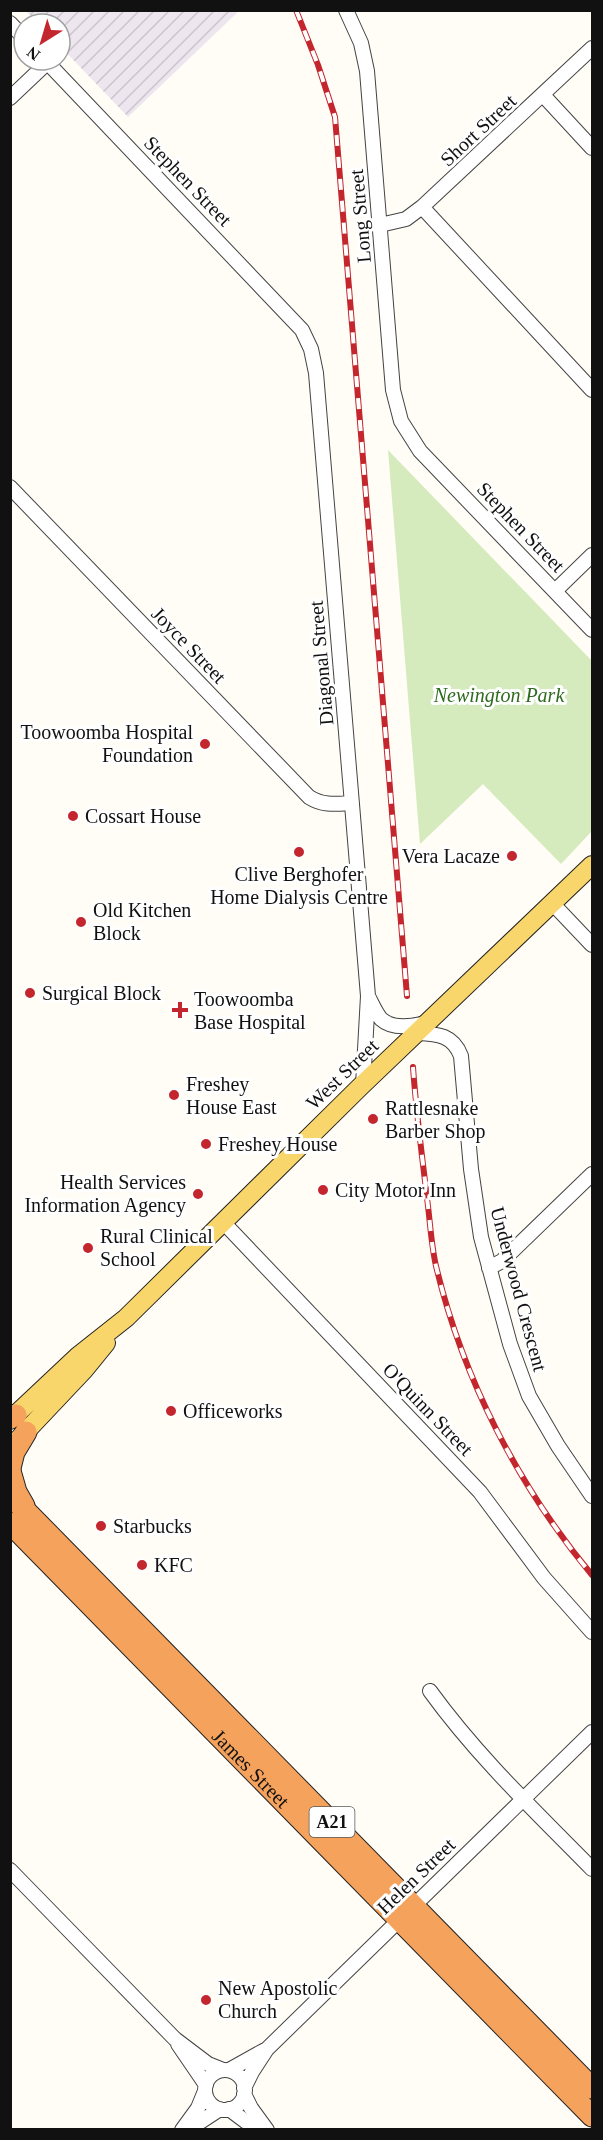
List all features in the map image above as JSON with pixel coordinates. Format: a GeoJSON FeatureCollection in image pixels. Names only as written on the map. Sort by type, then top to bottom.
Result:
{"type":"FeatureCollection","features":[{"type":"Feature","properties":{"kind":"highway"},"geometry":{"type":"LineString","coordinates":[[16,1422],[10,1470],[19,1517]]}},
{"type":"Feature","properties":{"kind":"highway","name":"James Street"},"geometry":{"type":"LineString","coordinates":[[10,1495],[19,1517],[407,1912],[592,2088]]}},
{"type":"Feature","properties":{"kind":"highway","name":"James Street"},"geometry":{"type":"LineString","coordinates":[[407,1912],[592,2116]]}},
{"type":"Feature","properties":{"kind":"main road","name":"West Street"},"geometry":{"type":"LineString","coordinates":[[10,1448],[16,1422],[93,1360],[126,1318],[363,1085],[592,865]]}},
{"type":"Feature","properties":{"kind":"street","name":"Long Street"},"geometry":{"type":"LineString","coordinates":[[346,10],[362,43],[367,71],[393,390],[401,421]]}},
{"type":"Feature","properties":{"kind":"street","name":"Short Street"},"geometry":{"type":"LineString","coordinates":[[380,225],[406,219],[422,207],[592,48]]}},
{"type":"Feature","properties":{"kind":"street"},"geometry":{"type":"LineString","coordinates":[[10,98],[35,72]]}},
{"type":"Feature","properties":{"kind":"street","name":"Stephen Street"},"geometry":{"type":"LineString","coordinates":[[56,72],[302,330]]}},
{"type":"Feature","properties":{"kind":"street"},"geometry":{"type":"LineString","coordinates":[[543,95],[592,148]]}},
{"type":"Feature","properties":{"kind":"street"},"geometry":{"type":"LineString","coordinates":[[422,207],[592,390]]}},
{"type":"Feature","properties":{"kind":"street","name":"Diagonal Street"},"geometry":{"type":"LineString","coordinates":[[302,330],[311,349],[316,373],[368,996],[363,1085]]}},
{"type":"Feature","properties":{"kind":"street","name":"Stephen Street"},"geometry":{"type":"LineString","coordinates":[[401,421],[420,451],[592,630]]}},
{"type":"Feature","properties":{"kind":"street","name":"Joyce Street"},"geometry":{"type":"LineString","coordinates":[[10,487],[309,797],[328,804],[352,803]]}},
{"type":"Feature","properties":{"kind":"street"},"geometry":{"type":"LineString","coordinates":[[555,591],[592,555]]}},
{"type":"Feature","properties":{"kind":"street"},"geometry":{"type":"LineString","coordinates":[[553,904],[592,945]]}},
{"type":"Feature","properties":{"kind":"street","name":"Diagonal Street"},"geometry":{"type":"LineString","coordinates":[[368,996],[382,1019],[399,1026],[424,1027]]}},
{"type":"Feature","properties":{"kind":"street","name":"Underwood Crescent"},"geometry":{"type":"LineString","coordinates":[[424,1027],[451,1040],[461,1056],[471,1168],[481,1237],[510,1344],[529,1396],[558,1446],[589,1480],[592,1496]]}},
{"type":"Feature","properties":{"kind":"street"},"geometry":{"type":"LineString","coordinates":[[489,1268],[502,1261],[592,1174]]}},
{"type":"Feature","properties":{"kind":"street","name":"O'Quinn Street"},"geometry":{"type":"LineString","coordinates":[[224,1222],[480,1492],[544,1578],[592,1632]]}},
{"type":"Feature","properties":{"kind":"street"},"geometry":{"type":"LineString","coordinates":[[430,1691],[453,1723],[592,1869]]}},
{"type":"Feature","properties":{"kind":"street","name":"Helen Street"},"geometry":{"type":"LineString","coordinates":[[244,2091],[252,2072],[267,2049],[592,1732]]}},
{"type":"Feature","properties":{"kind":"street"},"geometry":{"type":"LineString","coordinates":[[10,1870],[175,2040],[208,2064],[239,2077],[251,2108],[267,2130]]}},
{"type":"Feature","properties":{"kind":"street"},"geometry":{"type":"LineString","coordinates":[[175,2040],[205,2088],[210,2102],[257,2130]]}},
{"type":"Feature","properties":{"kind":"street","name":"Helen Street"},"geometry":{"type":"LineString","coordinates":[[226,2070],[267,2049]]}},
{"type":"Feature","properties":{"kind":"street"},"geometry":{"type":"LineString","coordinates":[[182,2130],[198,2108],[212,2075],[226,2070]]}},
{"type":"Feature","properties":{"kind":"street"},"geometry":{"type":"LineString","coordinates":[[188,2130],[225,2109],[237,2105],[244,2091]]}},
{"type":"Feature","properties":{"kind":"shaded area"},"geometry":{"type":"Polygon","coordinates":[[[239,11],[128,117],[72,59],[72,12],[27,12],[239,11]]]}},
{"type":"Feature","properties":{"kind":"green space","name":"Newington Park"},"geometry":{"type":"Polygon","coordinates":[[[388,450],[592,661],[592,831],[561,864],[483,784],[420,844],[388,450]]]}},
{"type":"Feature","properties":{"kind":"railway"},"geometry":{"type":"LineString","coordinates":[[296,10],[318,65],[335,117],[407,996]]}},
{"type":"Feature","properties":{"kind":"railway"},"geometry":{"type":"LineString","coordinates":[[413,1067],[434,1258],[461,1349],[496,1430],[517,1468],[565,1541],[592,1575]]}},
{"type":"Feature","properties":{"kind":"place","name":"Toowoomba Hospital Foundation"},"geometry":{"type":"Point","coordinates":[205,744]}},
{"type":"Feature","properties":{"kind":"place","name":"Cossart House"},"geometry":{"type":"Point","coordinates":[73,816]}},
{"type":"Feature","properties":{"kind":"place","name":"Clive Berghofer Home Dialysis Centre"},"geometry":{"type":"Point","coordinates":[299,852]}},
{"type":"Feature","properties":{"kind":"place","name":"Vera Lacaze"},"geometry":{"type":"Point","coordinates":[512,856]}},
{"type":"Feature","properties":{"kind":"place","name":"Old Kitchen Block"},"geometry":{"type":"Point","coordinates":[81,922]}},
{"type":"Feature","properties":{"kind":"place","name":"Surgical Block"},"geometry":{"type":"Point","coordinates":[30,993]}},
{"type":"Feature","properties":{"kind":"place","name":"Toowoomba Base Hospital"},"geometry":{"type":"Point","coordinates":[180,1010]}},
{"type":"Feature","properties":{"kind":"place","name":"Freshey House East"},"geometry":{"type":"Point","coordinates":[174,1095]}},
{"type":"Feature","properties":{"kind":"place","name":"Rattlesnake Barber Shop"},"geometry":{"type":"Point","coordinates":[373,1119]}},
{"type":"Feature","properties":{"kind":"place","name":"Freshey House"},"geometry":{"type":"Point","coordinates":[206,1144]}},
{"type":"Feature","properties":{"kind":"place","name":"City Motor Inn"},"geometry":{"type":"Point","coordinates":[323,1190]}},
{"type":"Feature","properties":{"kind":"place","name":"Health Services Information Agency"},"geometry":{"type":"Point","coordinates":[198,1194]}},
{"type":"Feature","properties":{"kind":"place","name":"Rural Clinical School"},"geometry":{"type":"Point","coordinates":[88,1248]}},
{"type":"Feature","properties":{"kind":"place","name":"Officeworks"},"geometry":{"type":"Point","coordinates":[171,1411]}},
{"type":"Feature","properties":{"kind":"place","name":"Starbucks"},"geometry":{"type":"Point","coordinates":[101,1526]}},
{"type":"Feature","properties":{"kind":"place","name":"KFC"},"geometry":{"type":"Point","coordinates":[142,1565]}},
{"type":"Feature","properties":{"kind":"place","name":"New Apostolic Church"},"geometry":{"type":"Point","coordinates":[206,2000]}}]}
